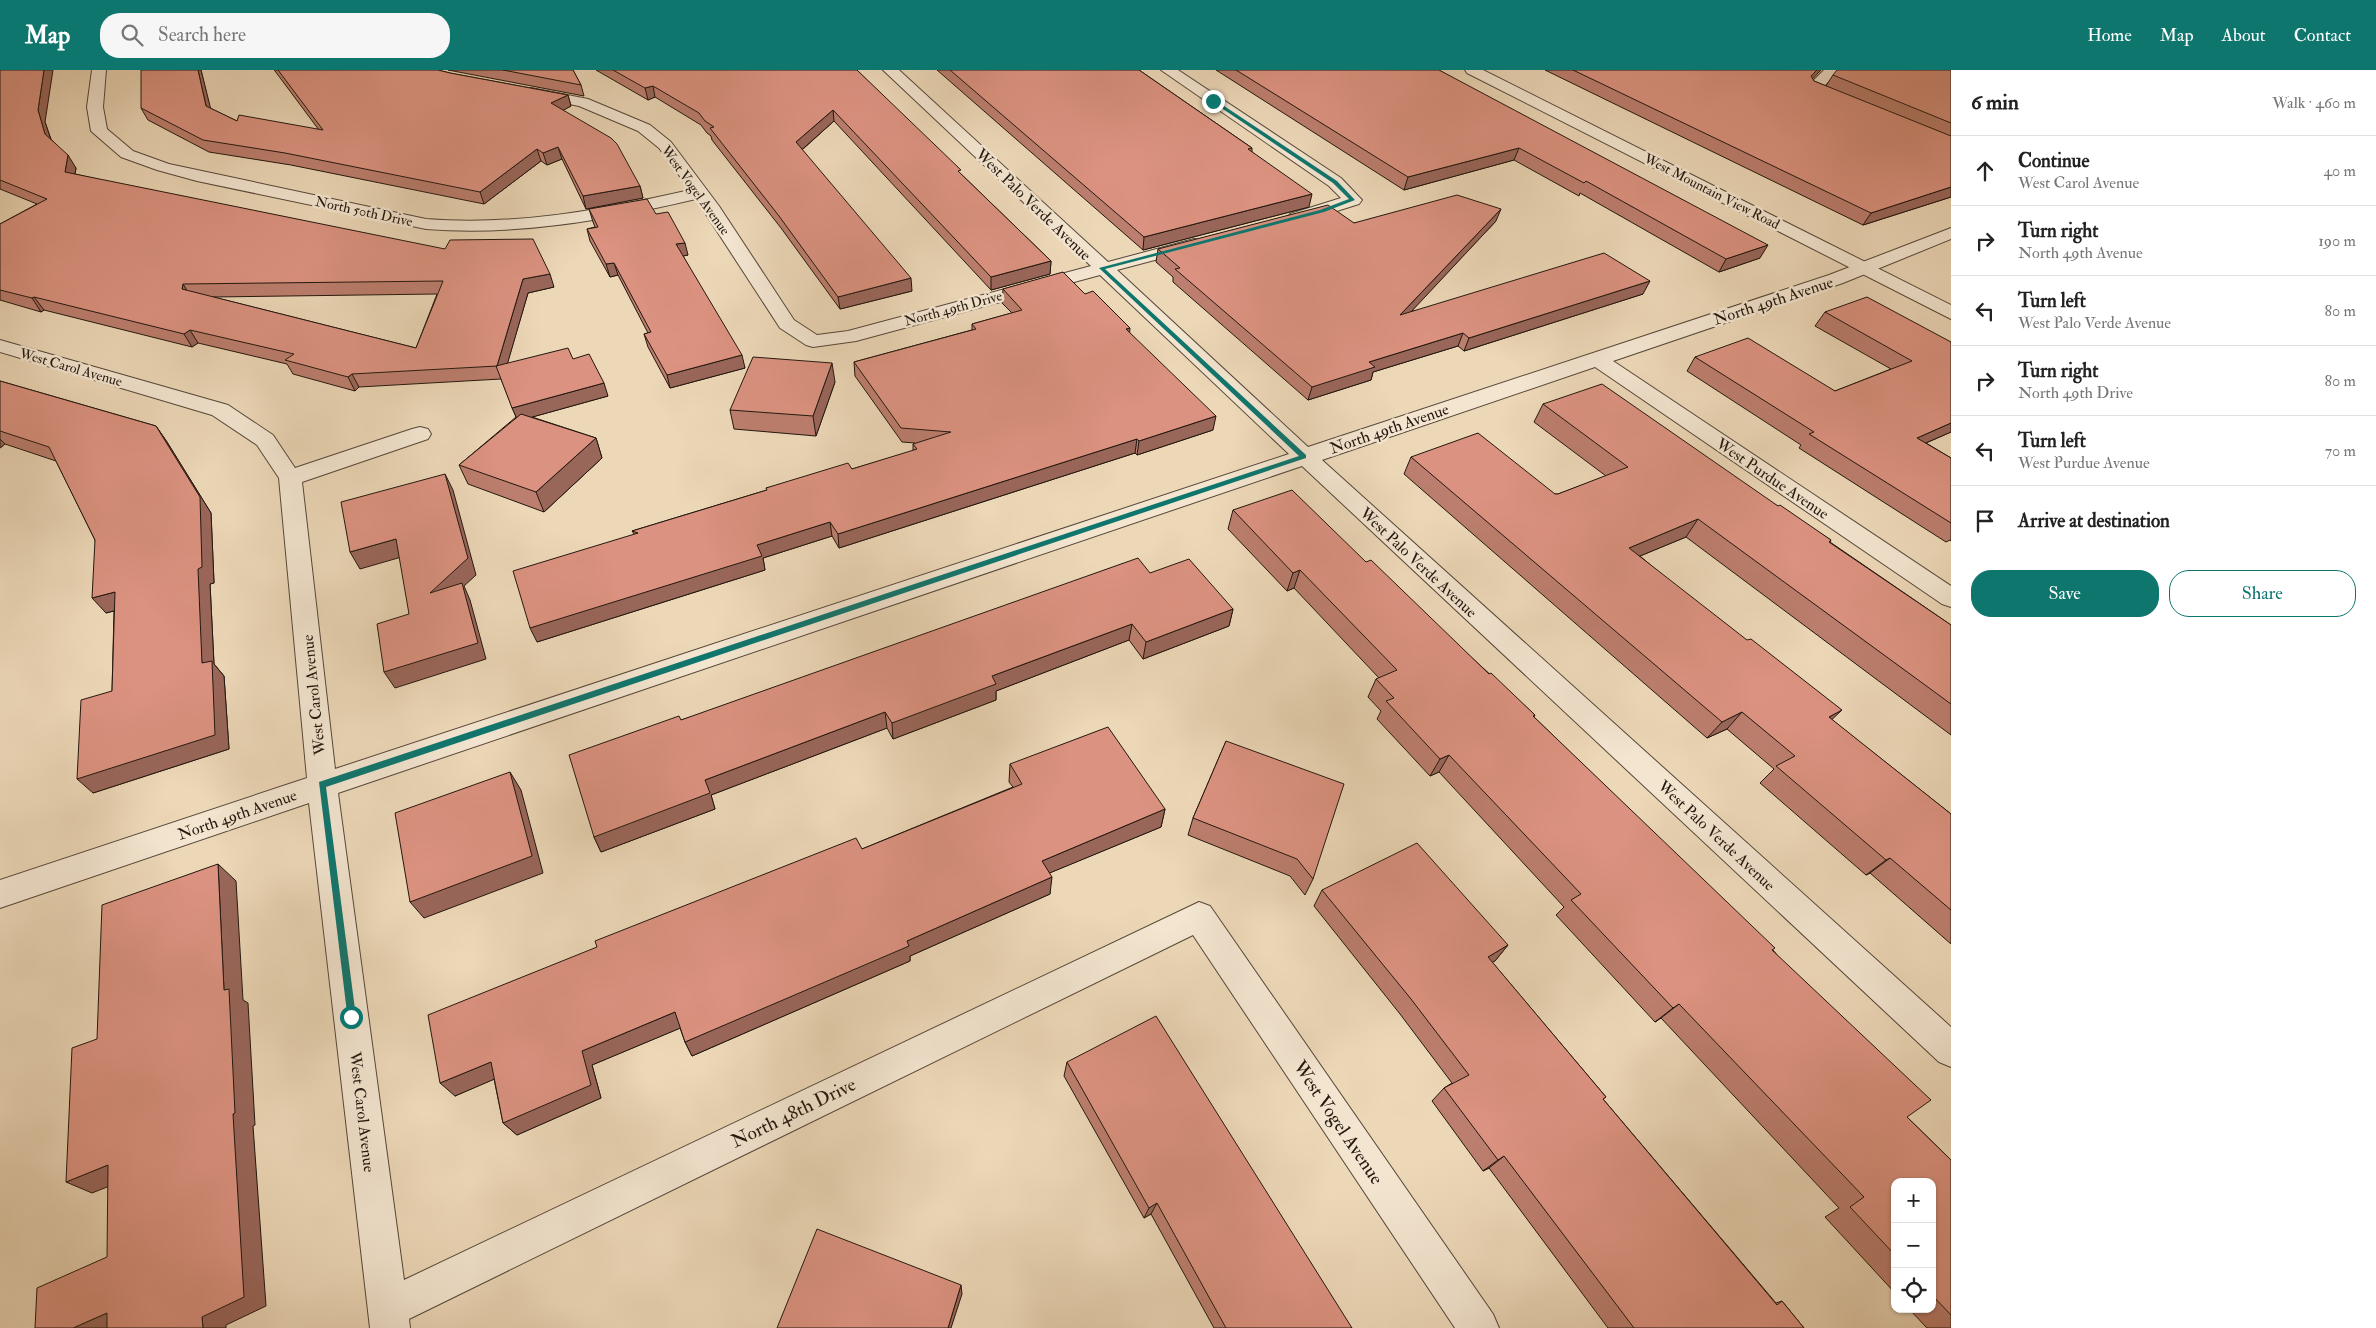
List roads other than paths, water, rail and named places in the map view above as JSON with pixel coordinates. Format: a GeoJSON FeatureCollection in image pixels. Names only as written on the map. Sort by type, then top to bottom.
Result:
{"type":"FeatureCollection","features":[{"type":"Feature","properties":{"kind":"street","name":"North 50th Drive"},"geometry":{"type":"LineString","coordinates":[[100,70],[95,107],[99,131],[127,154],[162,167],[197,176],[426,224],[478,228],[558,222],[700,192]]}},
{"type":"Feature","properties":{"kind":"street","name":"West Palo Verde Avenue"},"geometry":{"type":"LineString","coordinates":[[890,70],[909,85],[1101,268],[1304,456],[1951,1050]]}},
{"type":"Feature","properties":{"kind":"street"},"geometry":{"type":"LineString","coordinates":[[1168,70],[1335,182],[1353,200],[1322,211],[1274,224]]}},
{"type":"Feature","properties":{"kind":"street","name":"West Mountain View Road"},"geometry":{"type":"LineString","coordinates":[[1472,70],[1951,313]]}},
{"type":"Feature","properties":{"kind":"street"},"geometry":{"type":"LineString","coordinates":[[1833,70],[1812,88],[1856,106]]}},
{"type":"Feature","properties":{"kind":"street","name":"West Vogel Avenue"},"geometry":{"type":"LineString","coordinates":[[519,90],[583,102],[644,128],[665,145],[700,192],[787,324],[813,341]]}},
{"type":"Feature","properties":{"kind":"street","name":"North 49th Avenue"},"geometry":{"type":"LineString","coordinates":[[0,894],[1864,268],[1951,233]]}},
{"type":"Feature","properties":{"kind":"street","name":"North 49th Drive"},"geometry":{"type":"LineString","coordinates":[[813,341],[849,337],[1207,241]]}},
{"type":"Feature","properties":{"kind":"street","name":"West Carol Avenue"},"geometry":{"type":"LineString","coordinates":[[0,346],[220,410],[264,440],[290,478],[322,785],[389,1318]]}},
{"type":"Feature","properties":{"kind":"street","name":"West Purdue Avenue"},"geometry":{"type":"LineString","coordinates":[[1596,358],[1951,598]]}},
{"type":"Feature","properties":{"kind":"street"},"geometry":{"type":"LineString","coordinates":[[290,478],[420,434]]}},
{"type":"Feature","properties":{"kind":"street","name":"West Vogel Avenue"},"geometry":{"type":"LineString","coordinates":[[1199,916],[1479,1328]]}},
{"type":"Feature","properties":{"kind":"street","name":"North 48th Drive"},"geometry":{"type":"LineString","coordinates":[[389,1318],[1199,916]]}}]}
